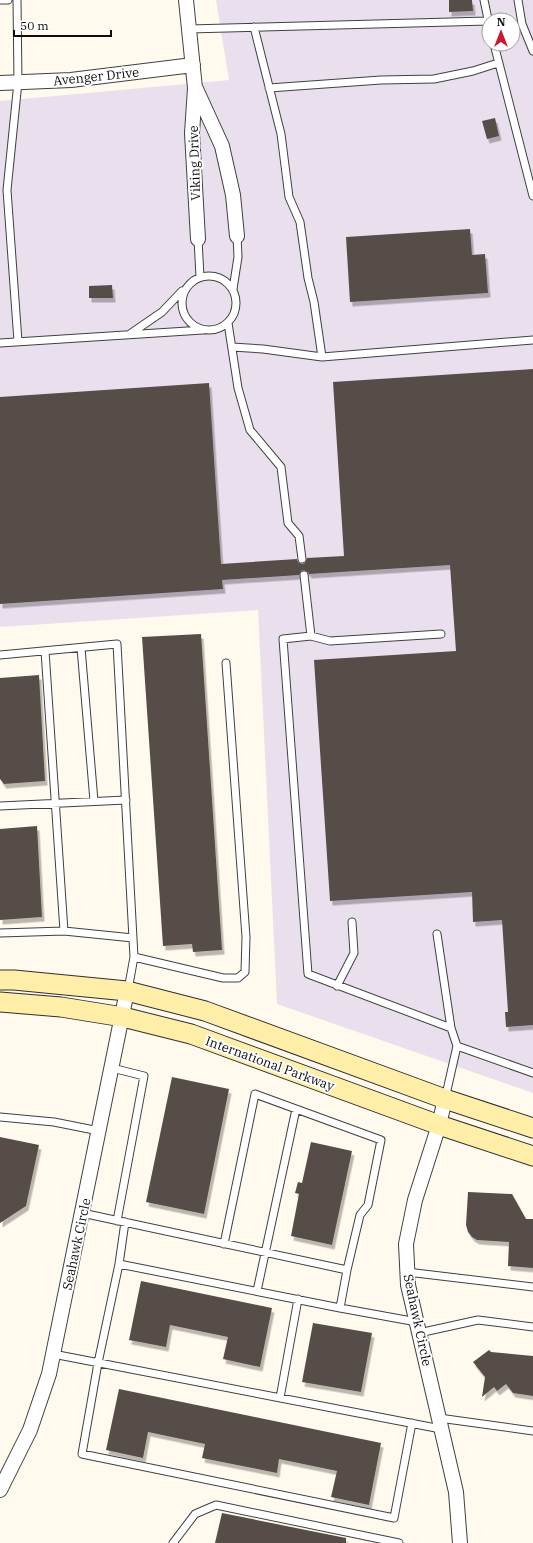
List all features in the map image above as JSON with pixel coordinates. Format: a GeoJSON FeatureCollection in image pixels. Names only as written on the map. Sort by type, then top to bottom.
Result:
{"type":"FeatureCollection","features":[{"type":"Feature","properties":{"kind":"main road","name":"International Parkway"},"geometry":{"type":"LineString","coordinates":[[0,980],[14,980],[127,991],[205,1011],[445,1099],[533,1128]]}},
{"type":"Feature","properties":{"kind":"main road","name":"International Parkway"},"geometry":{"type":"LineString","coordinates":[[0,1002],[61,1006],[123,1017],[191,1034],[439,1125],[533,1156]]}},
{"type":"Feature","properties":{"kind":"street","name":"Viking Drive"},"geometry":{"type":"LineString","coordinates":[[186,0],[195,88],[192,133],[198,239]]}},
{"type":"Feature","properties":{"kind":"street","name":"Avenger Drive"},"geometry":{"type":"LineString","coordinates":[[0,83],[71,80],[193,65]]}},
{"type":"Feature","properties":{"kind":"street","name":"Viking Drive"},"geometry":{"type":"LineString","coordinates":[[195,88],[222,146],[233,194],[237,236]]}},
{"type":"Feature","properties":{"kind":"street","name":"Seahawk Circle"},"geometry":{"type":"LineString","coordinates":[[0,1490],[30,1430],[49,1374],[123,1017],[127,991]]}},
{"type":"Feature","properties":{"kind":"street","name":"Seahawk Circle"},"geometry":{"type":"LineString","coordinates":[[445,1099],[439,1125],[415,1200],[406,1244],[408,1285],[456,1492],[460,1543]]}},
{"type":"Feature","properties":{"kind":"lane"},"geometry":{"type":"LineString","coordinates":[[0,0],[8,0]]}},
{"type":"Feature","properties":{"kind":"lane"},"geometry":{"type":"LineString","coordinates":[[17,0],[18,82],[7,190],[18,341]]}},
{"type":"Feature","properties":{"kind":"lane"},"geometry":{"type":"LineString","coordinates":[[484,0],[487,12]]}},
{"type":"Feature","properties":{"kind":"lane"},"geometry":{"type":"LineString","coordinates":[[518,0],[522,24],[533,51]]}},
{"type":"Feature","properties":{"kind":"lane"},"geometry":{"type":"LineString","coordinates":[[189,29],[481,22]]}},
{"type":"Feature","properties":{"kind":"lane"},"geometry":{"type":"LineString","coordinates":[[254,27],[281,134],[289,197],[300,222],[322,357]]}},
{"type":"Feature","properties":{"kind":"lane"},"geometry":{"type":"LineString","coordinates":[[496,52],[533,196]]}},
{"type":"Feature","properties":{"kind":"lane"},"geometry":{"type":"LineString","coordinates":[[269,88],[381,80],[434,79],[473,72],[498,63]]}},
{"type":"Feature","properties":{"kind":"lane"},"geometry":{"type":"LineString","coordinates":[[233,289],[238,257],[237,236]]}},
{"type":"Feature","properties":{"kind":"lane"},"geometry":{"type":"LineString","coordinates":[[198,239],[200,277]]}},
{"type":"Feature","properties":{"kind":"lane"},"geometry":{"type":"LineString","coordinates":[[0,343],[212,330],[228,323],[233,316],[236,307],[236,298],[233,289],[227,282],[219,277],[209,275],[200,277],[192,281],[162,312],[130,334]]}},
{"type":"Feature","properties":{"kind":"lane"},"geometry":{"type":"LineString","coordinates":[[185,288],[182,301],[183,314],[195,327],[203,330]]}},
{"type":"Feature","properties":{"kind":"lane"},"geometry":{"type":"LineString","coordinates":[[228,323],[238,388],[250,430],[281,467],[288,523],[299,536],[302,559]]}},
{"type":"Feature","properties":{"kind":"lane"},"geometry":{"type":"LineString","coordinates":[[232,347],[263,348],[322,357],[533,340]]}},
{"type":"Feature","properties":{"kind":"lane"},"geometry":{"type":"LineString","coordinates":[[304,575],[311,636]]}},
{"type":"Feature","properties":{"kind":"lane"},"geometry":{"type":"LineString","coordinates":[[441,634],[330,641],[311,636],[283,639],[308,974],[451,1028]]}},
{"type":"Feature","properties":{"kind":"lane"},"geometry":{"type":"LineString","coordinates":[[0,656],[45,650],[117,644],[134,958],[127,991]]}},
{"type":"Feature","properties":{"kind":"lane"},"geometry":{"type":"LineString","coordinates":[[81,648],[94,801]]}},
{"type":"Feature","properties":{"kind":"lane"},"geometry":{"type":"LineString","coordinates":[[45,650],[64,931]]}},
{"type":"Feature","properties":{"kind":"lane"},"geometry":{"type":"LineString","coordinates":[[134,958],[223,978],[238,978],[245,972],[246,937],[226,663]]}},
{"type":"Feature","properties":{"kind":"lane"},"geometry":{"type":"LineString","coordinates":[[0,806],[126,800]]}},
{"type":"Feature","properties":{"kind":"lane"},"geometry":{"type":"LineString","coordinates":[[337,986],[354,953],[352,922]]}},
{"type":"Feature","properties":{"kind":"lane"},"geometry":{"type":"LineString","coordinates":[[0,933],[64,931],[133,938]]}},
{"type":"Feature","properties":{"kind":"lane"},"geometry":{"type":"LineString","coordinates":[[437,934],[451,1028],[456,1046],[445,1099]]}},
{"type":"Feature","properties":{"kind":"lane"},"geometry":{"type":"LineString","coordinates":[[456,1046],[533,1073]]}},
{"type":"Feature","properties":{"kind":"lane"},"geometry":{"type":"LineString","coordinates":[[112,1068],[144,1076],[117,1220]]}},
{"type":"Feature","properties":{"kind":"lane"},"geometry":{"type":"LineString","coordinates":[[224,1244],[255,1094],[381,1140],[368,1205],[360,1215],[340,1308]]}},
{"type":"Feature","properties":{"kind":"lane"},"geometry":{"type":"LineString","coordinates":[[257,1291],[296,1109]]}},
{"type":"Feature","properties":{"kind":"lane"},"geometry":{"type":"LineString","coordinates":[[0,1117],[54,1122],[99,1131]]}},
{"type":"Feature","properties":{"kind":"lane"},"geometry":{"type":"LineString","coordinates":[[82,1213],[347,1270]]}},
{"type":"Feature","properties":{"kind":"lane"},"geometry":{"type":"LineString","coordinates":[[125,1222],[119,1264],[98,1363],[82,1454],[394,1518],[412,1423]]}},
{"type":"Feature","properties":{"kind":"lane"},"geometry":{"type":"LineString","coordinates":[[119,1264],[298,1299],[418,1327],[478,1320],[533,1327]]}},
{"type":"Feature","properties":{"kind":"lane"},"geometry":{"type":"LineString","coordinates":[[407,1272],[533,1287]]}},
{"type":"Feature","properties":{"kind":"lane"},"geometry":{"type":"LineString","coordinates":[[280,1398],[298,1299]]}},
{"type":"Feature","properties":{"kind":"lane"},"geometry":{"type":"LineString","coordinates":[[53,1354],[412,1423],[440,1423],[533,1431]]}},
{"type":"Feature","properties":{"kind":"lane"},"geometry":{"type":"LineString","coordinates":[[173,1543],[195,1514],[216,1505],[399,1543]]}},
{"type":"Feature","properties":{"kind":"shaded area"},"geometry":{"type":"Polygon","coordinates":[[[216,0],[533,0],[533,1093],[277,1004],[258,610],[0,627],[0,101],[229,80],[216,0]]]}},
{"type":"Feature","properties":{"kind":"building"},"geometry":{"type":"Polygon","coordinates":[[[449,0],[472,0],[473,11],[449,12],[449,0]]]}},
{"type":"Feature","properties":{"kind":"building"},"geometry":{"type":"Polygon","coordinates":[[[495,118],[499,136],[487,139],[482,121],[495,118]]]}},
{"type":"Feature","properties":{"kind":"building"},"geometry":{"type":"Polygon","coordinates":[[[470,229],[472,255],[485,254],[488,293],[350,302],[346,237],[470,229]]]}},
{"type":"Feature","properties":{"kind":"building"},"geometry":{"type":"Polygon","coordinates":[[[112,285],[113,298],[89,298],[89,286],[112,285]]]}},
{"type":"Feature","properties":{"kind":"building"},"geometry":{"type":"Polygon","coordinates":[[[533,369],[533,1025],[506,1027],[505,1012],[508,1012],[502,920],[473,922],[472,892],[330,901],[314,660],[456,651],[450,565],[309,574],[304,570],[301,571],[299,575],[222,580],[223,589],[0,604],[0,397],[209,383],[221,564],[297,559],[298,562],[302,564],[305,563],[307,558],[344,556],[333,382],[533,369]]]}},
{"type":"Feature","properties":{"kind":"building"},"geometry":{"type":"Polygon","coordinates":[[[201,634],[222,950],[193,952],[192,944],[163,946],[142,637],[201,634]]]}},
{"type":"Feature","properties":{"kind":"building"},"geometry":{"type":"Polygon","coordinates":[[[39,675],[45,781],[4,784],[0,779],[0,678],[39,675]]]}},
{"type":"Feature","properties":{"kind":"building"},"geometry":{"type":"Polygon","coordinates":[[[37,826],[42,917],[0,920],[0,829],[37,826]]]}},
{"type":"Feature","properties":{"kind":"building"},"geometry":{"type":"Polygon","coordinates":[[[172,1077],[229,1089],[204,1214],[146,1202],[172,1077]]]}},
{"type":"Feature","properties":{"kind":"building"},"geometry":{"type":"Polygon","coordinates":[[[0,1137],[39,1145],[26,1206],[0,1223],[0,1137]]]}},
{"type":"Feature","properties":{"kind":"building"},"geometry":{"type":"Polygon","coordinates":[[[311,1142],[352,1151],[332,1245],[291,1236],[299,1194],[295,1193],[298,1182],[302,1183],[311,1142]]]}},
{"type":"Feature","properties":{"kind":"building"},"geometry":{"type":"Polygon","coordinates":[[[468,1192],[512,1194],[526,1219],[533,1219],[533,1268],[508,1266],[509,1242],[477,1240],[472,1237],[468,1232],[466,1225],[468,1192]]]}},
{"type":"Feature","properties":{"kind":"building"},"geometry":{"type":"Polygon","coordinates":[[[141,1281],[272,1308],[260,1367],[223,1359],[228,1337],[170,1325],[166,1347],[129,1340],[141,1281]]]}},
{"type":"Feature","properties":{"kind":"building"},"geometry":{"type":"Polygon","coordinates":[[[313,1323],[372,1333],[361,1392],[302,1382],[313,1323]]]}},
{"type":"Feature","properties":{"kind":"building"},"geometry":{"type":"Polygon","coordinates":[[[489,1350],[491,1352],[533,1356],[533,1396],[513,1393],[506,1384],[497,1391],[494,1387],[482,1397],[485,1377],[473,1362],[489,1350]]]}},
{"type":"Feature","properties":{"kind":"building"},"geometry":{"type":"Polygon","coordinates":[[[119,1389],[381,1443],[369,1505],[331,1497],[337,1471],[279,1459],[277,1473],[202,1458],[205,1444],[148,1432],[143,1458],[106,1450],[119,1389]]]}},
{"type":"Feature","properties":{"kind":"building"},"geometry":{"type":"Polygon","coordinates":[[[222,1513],[346,1538],[346,1543],[215,1543],[222,1513]]]}}]}
